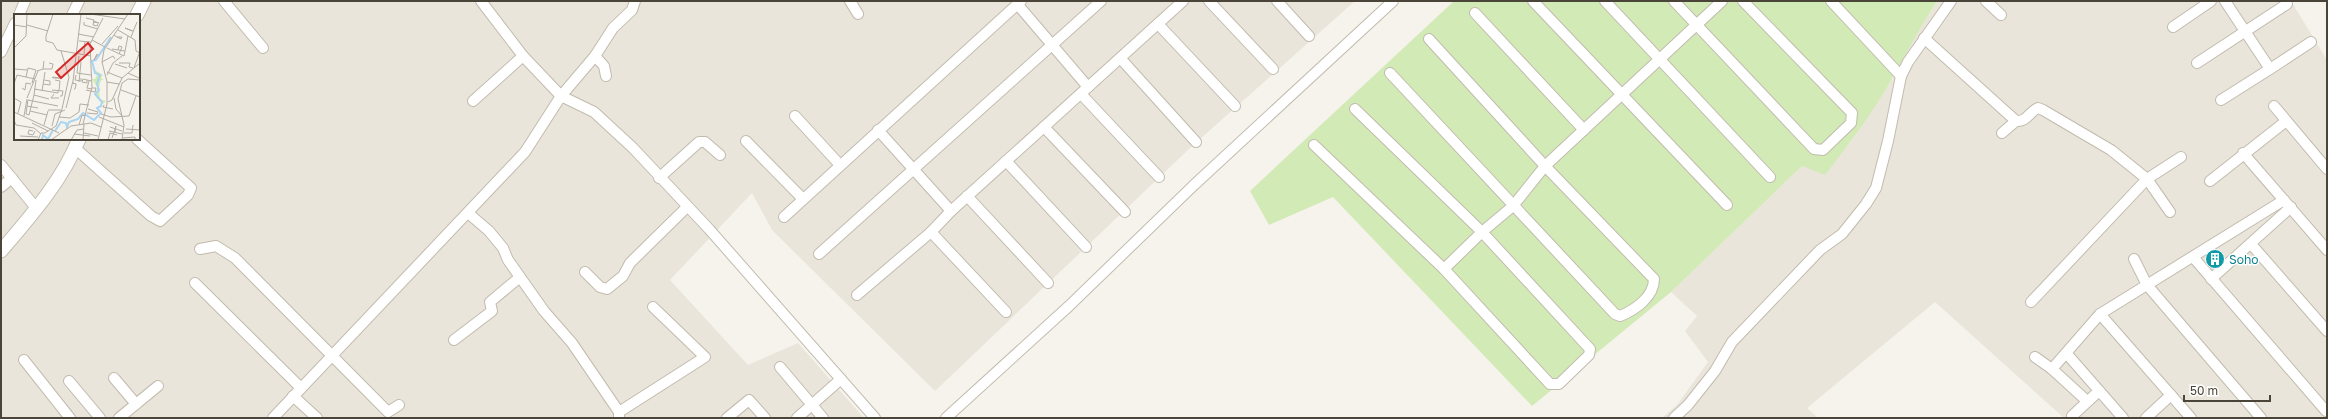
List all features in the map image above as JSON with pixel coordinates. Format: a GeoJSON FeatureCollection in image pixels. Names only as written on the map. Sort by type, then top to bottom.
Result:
{"type":"FeatureCollection","features":[{"type":"Feature","properties":{"kind":"street"},"geometry":{"type":"LineString","coordinates":[[19,14],[25,1]]}},
{"type":"Feature","properties":{"kind":"street"},"geometry":{"type":"LineString","coordinates":[[72,14],[78,1]]}},
{"type":"Feature","properties":{"kind":"street"},"geometry":{"type":"LineString","coordinates":[[138,14],[144,1]]}},
{"type":"Feature","properties":{"kind":"street"},"geometry":{"type":"LineString","coordinates":[[224,1],[263,48]]}},
{"type":"Feature","properties":{"kind":"street"},"geometry":{"type":"LineString","coordinates":[[480,1],[523,56],[562,96],[594,112],[605,120],[687,207],[875,418]]}},
{"type":"Feature","properties":{"kind":"street"},"geometry":{"type":"LineString","coordinates":[[273,418],[525,152],[562,96],[595,56],[603,40],[632,10],[635,1]]}},
{"type":"Feature","properties":{"kind":"street"},"geometry":{"type":"LineString","coordinates":[[850,1],[858,14]]}},
{"type":"Feature","properties":{"kind":"street"},"geometry":{"type":"LineString","coordinates":[[819,254],[1101,1]]}},
{"type":"Feature","properties":{"kind":"street"},"geometry":{"type":"LineString","coordinates":[[857,296],[931,232],[967,196],[1084,90],[1121,59],[1183,1]]}},
{"type":"Feature","properties":{"kind":"street"},"geometry":{"type":"LineString","coordinates":[[1209,1],[1273,70]]}},
{"type":"Feature","properties":{"kind":"street"},"geometry":{"type":"LineString","coordinates":[[1277,1],[1309,36]]}},
{"type":"Feature","properties":{"kind":"street"},"geometry":{"type":"LineString","coordinates":[[946,418],[1069,306],[1194,185],[1393,1]]}},
{"type":"Feature","properties":{"kind":"street"},"geometry":{"type":"LineString","coordinates":[[1533,1],[1621,96],[1727,205]]}},
{"type":"Feature","properties":{"kind":"street"},"geometry":{"type":"LineString","coordinates":[[1605,1],[1770,177]]}},
{"type":"Feature","properties":{"kind":"street"},"geometry":{"type":"LineString","coordinates":[[1674,1],[1814,149],[1823,150],[1851,123],[1852,113],[1743,1]]}},
{"type":"Feature","properties":{"kind":"street"},"geometry":{"type":"LineString","coordinates":[[1444,269],[1482,232],[1513,206],[1545,166],[1722,1]]}},
{"type":"Feature","properties":{"kind":"street"},"geometry":{"type":"LineString","coordinates":[[1831,1],[1902,76]]}},
{"type":"Feature","properties":{"kind":"street"},"geometry":{"type":"LineString","coordinates":[[1674,418],[1688,405],[1715,371],[1729,347],[1746,326],[1820,250],[1842,234],[1866,204],[1876,188],[1902,76],[1908,62],[1951,1]]}},
{"type":"Feature","properties":{"kind":"street"},"geometry":{"type":"LineString","coordinates":[[1986,1],[2001,15]]}},
{"type":"Feature","properties":{"kind":"street"},"geometry":{"type":"LineString","coordinates":[[2173,27],[2211,1]]}},
{"type":"Feature","properties":{"kind":"street"},"geometry":{"type":"LineString","coordinates":[[2225,1],[2270,69]]}},
{"type":"Feature","properties":{"kind":"street"},"geometry":{"type":"LineString","coordinates":[[784,217],[840,164],[1019,3],[1052,45],[1084,90],[1159,177]]}},
{"type":"Feature","properties":{"kind":"street"},"geometry":{"type":"LineString","coordinates":[[2197,63],[2287,4]]}},
{"type":"Feature","properties":{"kind":"street"},"geometry":{"type":"LineString","coordinates":[[1475,13],[1584,130]]}},
{"type":"Feature","properties":{"kind":"street"},"geometry":{"type":"LineString","coordinates":[[1158,24],[1235,106]]}},
{"type":"Feature","properties":{"kind":"street"},"geometry":{"type":"LineString","coordinates":[[1,52],[14,25]]}},
{"type":"Feature","properties":{"kind":"street"},"geometry":{"type":"LineString","coordinates":[[1924,38],[2016,120]]}},
{"type":"Feature","properties":{"kind":"street"},"geometry":{"type":"LineString","coordinates":[[1390,73],[1615,314],[1620,316],[1641,304],[1654,286],[1654,279],[1545,166],[1429,39]]}},
{"type":"Feature","properties":{"kind":"street"},"geometry":{"type":"LineString","coordinates":[[2221,100],[2311,42]]}},
{"type":"Feature","properties":{"kind":"street"},"geometry":{"type":"LineString","coordinates":[[473,101],[523,56]]}},
{"type":"Feature","properties":{"kind":"street"},"geometry":{"type":"LineString","coordinates":[[595,56],[604,66],[606,76]]}},
{"type":"Feature","properties":{"kind":"street"},"geometry":{"type":"LineString","coordinates":[[1121,59],[1196,142]]}},
{"type":"Feature","properties":{"kind":"street"},"geometry":{"type":"LineString","coordinates":[[2274,106],[2285,122],[2327,169]]}},
{"type":"Feature","properties":{"kind":"street"},"geometry":{"type":"LineString","coordinates":[[2002,133],[2016,120],[2026,118],[2038,108],[2043,110],[2112,150],[2147,179],[2170,212]]}},
{"type":"Feature","properties":{"kind":"street"},"geometry":{"type":"LineString","coordinates":[[1314,145],[1444,269],[1550,384],[1559,384],[1590,355],[1590,349],[1482,232],[1355,109]]}},
{"type":"Feature","properties":{"kind":"street"},"geometry":{"type":"LineString","coordinates":[[795,116],[840,164]]}},
{"type":"Feature","properties":{"kind":"street"},"geometry":{"type":"LineString","coordinates":[[2210,181],[2243,153],[2285,122]]}},
{"type":"Feature","properties":{"kind":"street"},"geometry":{"type":"LineString","coordinates":[[1044,127],[1125,212]]}},
{"type":"Feature","properties":{"kind":"street"},"geometry":{"type":"LineString","coordinates":[[878,130],[951,211]]}},
{"type":"Feature","properties":{"kind":"street"},"geometry":{"type":"LineString","coordinates":[[1,251],[36,208],[77,144],[151,216],[160,221],[188,194],[191,188],[138,140]]}},
{"type":"Feature","properties":{"kind":"street"},"geometry":{"type":"LineString","coordinates":[[746,141],[803,199]]}},
{"type":"Feature","properties":{"kind":"street"},"geometry":{"type":"LineString","coordinates":[[659,178],[699,142],[705,142],[720,155]]}},
{"type":"Feature","properties":{"kind":"street"},"geometry":{"type":"LineString","coordinates":[[2243,153],[2326,247]]}},
{"type":"Feature","properties":{"kind":"street"},"geometry":{"type":"LineString","coordinates":[[2031,302],[2147,179],[2181,157]]}},
{"type":"Feature","properties":{"kind":"street"},"geometry":{"type":"LineString","coordinates":[[1006,161],[1086,247]]}},
{"type":"Feature","properties":{"kind":"street"},"geometry":{"type":"LineString","coordinates":[[1,165],[36,208]]}},
{"type":"Feature","properties":{"kind":"street"},"geometry":{"type":"LineString","coordinates":[[1,187],[12,178]]}},
{"type":"Feature","properties":{"kind":"street"},"geometry":{"type":"LineString","coordinates":[[967,196],[1048,283]]}},
{"type":"Feature","properties":{"kind":"street"},"geometry":{"type":"LineString","coordinates":[[2211,279],[2251,244],[2288,204]]}},
{"type":"Feature","properties":{"kind":"street"},"geometry":{"type":"LineString","coordinates":[[2052,369],[2067,354],[2100,314],[2193,257],[2288,204]]}},
{"type":"Feature","properties":{"kind":"street"},"geometry":{"type":"LineString","coordinates":[[585,272],[600,287],[607,289],[623,276],[630,263],[687,207]]}},
{"type":"Feature","properties":{"kind":"street"},"geometry":{"type":"LineString","coordinates":[[468,213],[503,248],[508,260],[544,311],[572,343],[619,415],[705,357],[653,307]]}},
{"type":"Feature","properties":{"kind":"street"},"geometry":{"type":"LineString","coordinates":[[931,232],[1006,312]]}},
{"type":"Feature","properties":{"kind":"street"},"geometry":{"type":"LineString","coordinates":[[2251,244],[2327,331]]}},
{"type":"Feature","properties":{"kind":"street"},"geometry":{"type":"LineString","coordinates":[[200,249],[216,246],[235,258],[388,412],[398,405]]}},
{"type":"Feature","properties":{"kind":"street"},"geometry":{"type":"LineString","coordinates":[[2193,257],[2327,410],[2318,418]]}},
{"type":"Feature","properties":{"kind":"street"},"geometry":{"type":"LineString","coordinates":[[2134,259],[2147,285],[2261,418]]}},
{"type":"Feature","properties":{"kind":"street"},"geometry":{"type":"LineString","coordinates":[[454,340],[492,311],[490,302],[520,277]]}},
{"type":"Feature","properties":{"kind":"street"},"geometry":{"type":"LineString","coordinates":[[196,282],[301,388]]}},
{"type":"Feature","properties":{"kind":"street"},"geometry":{"type":"LineString","coordinates":[[2100,314],[2191,418]]}},
{"type":"Feature","properties":{"kind":"street"},"geometry":{"type":"LineString","coordinates":[[2067,354],[2123,418]]}},
{"type":"Feature","properties":{"kind":"street"},"geometry":{"type":"LineString","coordinates":[[2035,357],[2052,369],[2087,402]]}},
{"type":"Feature","properties":{"kind":"street"},"geometry":{"type":"LineString","coordinates":[[24,360],[70,418]]}},
{"type":"Feature","properties":{"kind":"street"},"geometry":{"type":"LineString","coordinates":[[780,367],[822,418]]}},
{"type":"Feature","properties":{"kind":"street"},"geometry":{"type":"LineString","coordinates":[[114,378],[136,404]]}},
{"type":"Feature","properties":{"kind":"street"},"geometry":{"type":"LineString","coordinates":[[797,418],[841,379]]}},
{"type":"Feature","properties":{"kind":"street"},"geometry":{"type":"LineString","coordinates":[[69,381],[100,418]]}},
{"type":"Feature","properties":{"kind":"street"},"geometry":{"type":"LineString","coordinates":[[119,418],[158,386]]}},
{"type":"Feature","properties":{"kind":"street"},"geometry":{"type":"LineString","coordinates":[[2072,416],[2098,390]]}},
{"type":"Feature","properties":{"kind":"street"},"geometry":{"type":"LineString","coordinates":[[2146,418],[2171,395]]}},
{"type":"Feature","properties":{"kind":"street"},"geometry":{"type":"LineString","coordinates":[[293,396],[318,418]]}},
{"type":"Feature","properties":{"kind":"street"},"geometry":{"type":"LineString","coordinates":[[727,418],[749,400],[765,418]]}},
{"type":"Feature","properties":{"kind":"shaded area"},"geometry":{"type":"Polygon","coordinates":[[[1,1],[1355,1],[1190,148],[935,391],[772,230],[752,193],[670,280],[748,365],[798,343],[864,418],[1,418],[1,1]]]}},
{"type":"Feature","properties":{"kind":"shaded area"},"geometry":{"type":"Polygon","coordinates":[[[1937,1],[2291,1],[2327,60],[2327,418],[2064,418],[1935,302],[1807,408],[1818,418],[1662,418],[1677,405],[1708,362],[1685,331],[1697,316],[1671,292],[1802,166],[1849,144],[1893,78],[1901,59],[1937,1]]]}},
{"type":"Feature","properties":{"kind":"green space"},"geometry":{"type":"Polygon","coordinates":[[[1454,1],[1937,1],[1878,102],[1825,175],[1802,166],[1671,292],[1532,406],[1333,197],[1269,225],[1250,191],[1454,1]]]}},
{"type":"Feature","properties":{"kind":"place","name":"Soho"},"geometry":{"type":"Point","coordinates":[2215,259]}}]}
